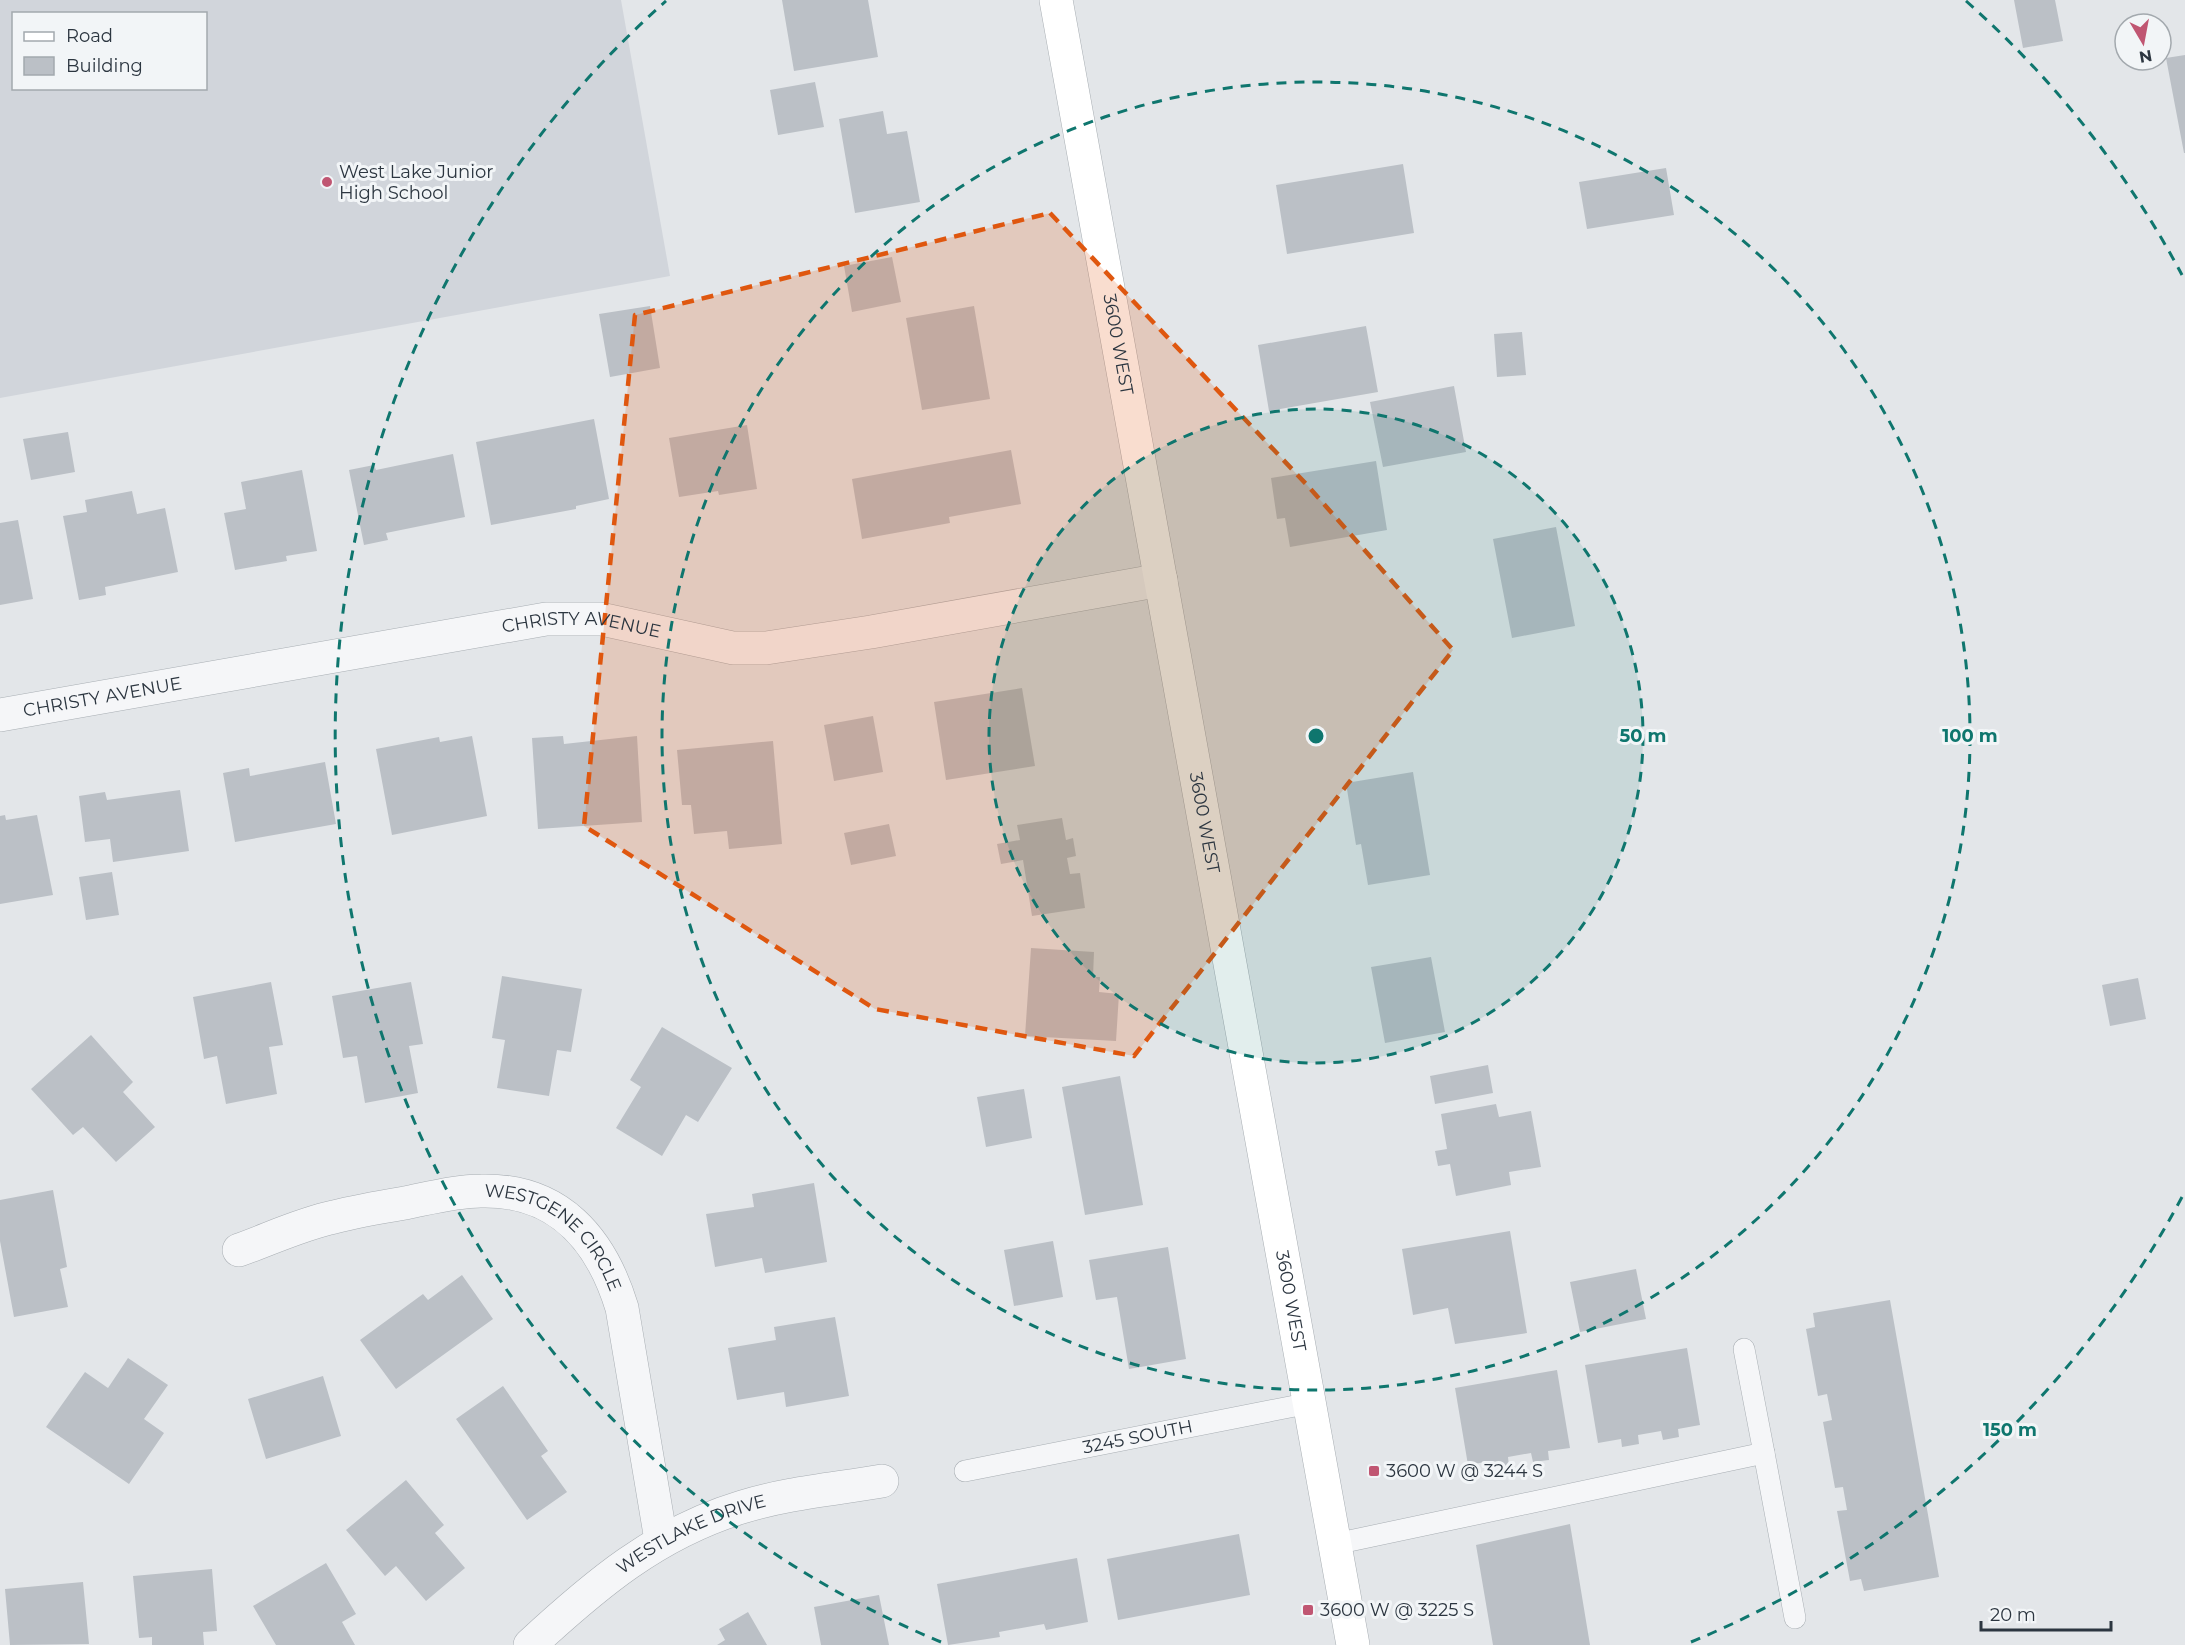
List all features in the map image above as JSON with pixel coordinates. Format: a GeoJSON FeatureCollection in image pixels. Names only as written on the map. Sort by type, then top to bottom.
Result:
{"type":"FeatureCollection","features":[{"type":"Feature","properties":{"kind":"street","name":"3600 WEST"},"geometry":{"type":"LineString","coordinates":[[1056,0],[1353,1645]]}},
{"type":"Feature","properties":{"kind":"street","name":"CHRISTY AVENUE"},"geometry":{"type":"LineString","coordinates":[[0,716],[546,619],[601,619],[733,648],[766,648],[860,634],[1161,580]]}},
{"type":"Feature","properties":{"kind":"street","name":"WESTGENE CIRCLE"},"geometry":{"type":"LineString","coordinates":[[239,1250],[332,1217],[453,1193],[507,1192],[535,1199],[562,1212],[600,1253],[612,1278],[622,1308],[662,1540]]}},
{"type":"Feature","properties":{"kind":"street","name":"WESTLAKE DRIVE"},"geometry":{"type":"LineString","coordinates":[[530,1645],[630,1560],[662,1540],[744,1506],[882,1481]]}},
{"type":"Feature","properties":{"kind":"lane"},"geometry":{"type":"LineString","coordinates":[[1744,1349],[1795,1618]]}},
{"type":"Feature","properties":{"kind":"lane","name":"3245 SOUTH"},"geometry":{"type":"LineString","coordinates":[[965,1471],[1310,1403]]}},
{"type":"Feature","properties":{"kind":"lane"},"geometry":{"type":"LineString","coordinates":[[1335,1544],[1764,1453]]}},
{"type":"Feature","properties":{"kind":"highlighted area"},"geometry":{"type":"Polygon","coordinates":[[[1050,213],[1307,485],[1453,650],[1134,1056],[875,1009],[584,826],[635,315],[1050,213]]]}},
{"type":"Feature","properties":{"kind":"shaded area","name":"West Lake Junior High School"},"geometry":{"type":"Polygon","coordinates":[[[0,0],[621,0],[670,276],[0,398],[0,0]]]}},
{"type":"Feature","properties":{"kind":"building"},"geometry":{"type":"Polygon","coordinates":[[[782,0],[868,0],[878,57],[794,71],[782,0]]]}},
{"type":"Feature","properties":{"kind":"building"},"geometry":{"type":"Polygon","coordinates":[[[2014,0],[2055,0],[2063,41],[2023,48],[2014,0]]]}},
{"type":"Feature","properties":{"kind":"building"},"geometry":{"type":"Polygon","coordinates":[[[2185,55],[2185,153],[2169,72],[2173,72],[2173,57],[2185,55]]]}},
{"type":"Feature","properties":{"kind":"building"},"geometry":{"type":"Polygon","coordinates":[[[815,82],[824,127],[778,135],[770,90],[815,82]]]}},
{"type":"Feature","properties":{"kind":"building"},"geometry":{"type":"Polygon","coordinates":[[[883,111],[887,134],[907,131],[920,202],[855,213],[839,119],[883,111]]]}},
{"type":"Feature","properties":{"kind":"building"},"geometry":{"type":"Polygon","coordinates":[[[1403,164],[1414,233],[1287,254],[1276,185],[1403,164]]]}},
{"type":"Feature","properties":{"kind":"building"},"geometry":{"type":"Polygon","coordinates":[[[1666,168],[1674,215],[1587,229],[1579,182],[1666,168]]]}},
{"type":"Feature","properties":{"kind":"building"},"geometry":{"type":"Polygon","coordinates":[[[892,257],[901,302],[852,312],[844,266],[892,257]]]}},
{"type":"Feature","properties":{"kind":"building"},"geometry":{"type":"Polygon","coordinates":[[[650,306],[660,368],[610,377],[599,314],[650,306]]]}},
{"type":"Feature","properties":{"kind":"building"},"geometry":{"type":"Polygon","coordinates":[[[974,306],[990,399],[922,410],[906,318],[974,306]]]}},
{"type":"Feature","properties":{"kind":"building"},"geometry":{"type":"Polygon","coordinates":[[[1366,326],[1378,392],[1269,411],[1258,345],[1366,326]]]}},
{"type":"Feature","properties":{"kind":"building"},"geometry":{"type":"Polygon","coordinates":[[[1522,332],[1526,375],[1497,377],[1494,334],[1522,332]]]}},
{"type":"Feature","properties":{"kind":"building"},"geometry":{"type":"Polygon","coordinates":[[[1454,386],[1466,452],[1383,467],[1370,402],[1454,386]]]}},
{"type":"Feature","properties":{"kind":"building"},"geometry":{"type":"Polygon","coordinates":[[[594,419],[609,499],[576,506],[576,509],[491,525],[476,442],[594,419]]]}},
{"type":"Feature","properties":{"kind":"building"},"geometry":{"type":"Polygon","coordinates":[[[747,425],[757,489],[719,495],[718,491],[679,497],[669,438],[747,425]]]}},
{"type":"Feature","properties":{"kind":"building"},"geometry":{"type":"Polygon","coordinates":[[[68,432],[75,472],[31,480],[23,439],[68,432]]]}},
{"type":"Feature","properties":{"kind":"building"},"geometry":{"type":"Polygon","coordinates":[[[1011,450],[1021,504],[949,517],[950,523],[862,539],[852,479],[1011,450]]]}},
{"type":"Feature","properties":{"kind":"building"},"geometry":{"type":"Polygon","coordinates":[[[453,454],[465,517],[386,533],[388,540],[364,545],[349,470],[374,465],[376,470],[453,454]]]}},
{"type":"Feature","properties":{"kind":"building"},"geometry":{"type":"Polygon","coordinates":[[[1376,461],[1387,530],[1290,547],[1285,518],[1277,519],[1271,478],[1376,461]]]}},
{"type":"Feature","properties":{"kind":"building"},"geometry":{"type":"Polygon","coordinates":[[[302,470],[317,551],[286,556],[287,561],[235,570],[224,513],[246,509],[241,482],[302,470]]]}},
{"type":"Feature","properties":{"kind":"building"},"geometry":{"type":"Polygon","coordinates":[[[132,491],[137,514],[165,508],[178,572],[105,587],[106,595],[79,600],[63,516],[87,512],[85,500],[132,491]]]}},
{"type":"Feature","properties":{"kind":"building"},"geometry":{"type":"Polygon","coordinates":[[[18,520],[33,599],[0,605],[0,523],[18,520]]]}},
{"type":"Feature","properties":{"kind":"building"},"geometry":{"type":"Polygon","coordinates":[[[1556,527],[1575,626],[1512,638],[1493,539],[1556,527]]]}},
{"type":"Feature","properties":{"kind":"building"},"geometry":{"type":"Polygon","coordinates":[[[1022,688],[1035,766],[946,780],[934,702],[1022,688]]]}},
{"type":"Feature","properties":{"kind":"building"},"geometry":{"type":"Polygon","coordinates":[[[873,716],[883,772],[834,781],[824,725],[873,716]]]}},
{"type":"Feature","properties":{"kind":"building"},"geometry":{"type":"Polygon","coordinates":[[[472,736],[487,816],[392,835],[376,749],[439,737],[440,742],[472,736]]]}},
{"type":"Feature","properties":{"kind":"building"},"geometry":{"type":"Polygon","coordinates":[[[563,736],[564,744],[637,736],[642,822],[538,829],[532,738],[563,736]]]}},
{"type":"Feature","properties":{"kind":"building"},"geometry":{"type":"Polygon","coordinates":[[[773,741],[782,844],[729,849],[727,831],[694,834],[691,805],[682,805],[677,750],[773,741]]]}},
{"type":"Feature","properties":{"kind":"building"},"geometry":{"type":"Polygon","coordinates":[[[325,762],[336,824],[235,842],[223,773],[249,768],[250,776],[325,762]]]}},
{"type":"Feature","properties":{"kind":"building"},"geometry":{"type":"Polygon","coordinates":[[[1413,772],[1430,875],[1368,885],[1361,844],[1356,845],[1346,783],[1413,772]]]}},
{"type":"Feature","properties":{"kind":"building"},"geometry":{"type":"Polygon","coordinates":[[[180,790],[189,851],[113,862],[110,839],[85,842],[79,796],[105,792],[107,800],[180,790]]]}},
{"type":"Feature","properties":{"kind":"building"},"geometry":{"type":"Polygon","coordinates":[[[5,815],[6,820],[37,815],[53,895],[0,904],[0,816],[5,815]]]}},
{"type":"Feature","properties":{"kind":"building"},"geometry":{"type":"Polygon","coordinates":[[[1062,818],[1066,840],[1073,838],[1076,856],[1067,858],[1070,874],[1080,873],[1085,908],[1032,916],[1023,860],[1001,864],[997,844],[1020,840],[1017,825],[1062,818]]]}},
{"type":"Feature","properties":{"kind":"building"},"geometry":{"type":"Polygon","coordinates":[[[889,824],[896,856],[851,865],[844,833],[889,824]]]}},
{"type":"Feature","properties":{"kind":"building"},"geometry":{"type":"Polygon","coordinates":[[[112,872],[119,915],[86,920],[79,877],[112,872]]]}},
{"type":"Feature","properties":{"kind":"building"},"geometry":{"type":"Polygon","coordinates":[[[1031,948],[1094,952],[1093,977],[1100,977],[1099,992],[1119,994],[1116,1041],[1025,1036],[1031,948]]]}},
{"type":"Feature","properties":{"kind":"building"},"geometry":{"type":"Polygon","coordinates":[[[1431,957],[1445,1032],[1385,1043],[1371,967],[1431,957]]]}},
{"type":"Feature","properties":{"kind":"building"},"geometry":{"type":"Polygon","coordinates":[[[502,976],[582,989],[571,1052],[557,1050],[549,1096],[497,1088],[505,1040],[492,1038],[502,976]]]}},
{"type":"Feature","properties":{"kind":"building"},"geometry":{"type":"Polygon","coordinates":[[[2138,978],[2146,1019],[2110,1026],[2102,985],[2138,978]]]}},
{"type":"Feature","properties":{"kind":"building"},"geometry":{"type":"Polygon","coordinates":[[[271,982],[283,1045],[269,1047],[277,1094],[226,1104],[217,1056],[204,1059],[193,997],[271,982]]]}},
{"type":"Feature","properties":{"kind":"building"},"geometry":{"type":"Polygon","coordinates":[[[411,982],[423,1044],[409,1046],[418,1093],[365,1103],[357,1056],[343,1058],[332,996],[411,982]]]}},
{"type":"Feature","properties":{"kind":"building"},"geometry":{"type":"Polygon","coordinates":[[[662,1027],[732,1068],[698,1122],[686,1115],[662,1156],[616,1128],[641,1087],[630,1080],[662,1027]]]}},
{"type":"Feature","properties":{"kind":"building"},"geometry":{"type":"Polygon","coordinates":[[[91,1035],[133,1082],[123,1092],[155,1127],[116,1162],[83,1127],[73,1135],[31,1089],[91,1035]]]}},
{"type":"Feature","properties":{"kind":"building"},"geometry":{"type":"Polygon","coordinates":[[[1488,1065],[1493,1093],[1435,1104],[1430,1076],[1488,1065]]]}},
{"type":"Feature","properties":{"kind":"building"},"geometry":{"type":"Polygon","coordinates":[[[1120,1076],[1143,1205],[1085,1215],[1062,1087],[1120,1076]]]}},
{"type":"Feature","properties":{"kind":"building"},"geometry":{"type":"Polygon","coordinates":[[[1024,1089],[1032,1138],[986,1147],[977,1097],[1024,1089]]]}},
{"type":"Feature","properties":{"kind":"building"},"geometry":{"type":"Polygon","coordinates":[[[1496,1104],[1499,1117],[1531,1111],[1541,1167],[1509,1172],[1511,1185],[1456,1196],[1450,1164],[1438,1166],[1435,1151],[1447,1149],[1441,1114],[1496,1104]]]}},
{"type":"Feature","properties":{"kind":"building"},"geometry":{"type":"Polygon","coordinates":[[[814,1183],[827,1262],[765,1273],[762,1258],[715,1267],[706,1214],[754,1207],[752,1194],[814,1183]]]}},
{"type":"Feature","properties":{"kind":"building"},"geometry":{"type":"Polygon","coordinates":[[[53,1190],[67,1267],[60,1269],[68,1307],[14,1317],[0,1241],[0,1200],[53,1190]]]}},
{"type":"Feature","properties":{"kind":"building"},"geometry":{"type":"Polygon","coordinates":[[[1510,1231],[1527,1333],[1455,1344],[1448,1308],[1413,1315],[1402,1249],[1510,1231]]]}},
{"type":"Feature","properties":{"kind":"building"},"geometry":{"type":"Polygon","coordinates":[[[1053,1241],[1063,1297],[1014,1306],[1004,1250],[1053,1241]]]}},
{"type":"Feature","properties":{"kind":"building"},"geometry":{"type":"Polygon","coordinates":[[[1168,1247],[1186,1359],[1129,1369],[1117,1297],[1096,1300],[1089,1260],[1168,1247]]]}},
{"type":"Feature","properties":{"kind":"building"},"geometry":{"type":"Polygon","coordinates":[[[1636,1269],[1646,1319],[1580,1332],[1570,1282],[1636,1269]]]}},
{"type":"Feature","properties":{"kind":"building"},"geometry":{"type":"Polygon","coordinates":[[[462,1275],[493,1319],[396,1389],[360,1340],[423,1294],[428,1300],[462,1275]]]}},
{"type":"Feature","properties":{"kind":"building"},"geometry":{"type":"Polygon","coordinates":[[[1890,1300],[1939,1577],[1864,1591],[1861,1579],[1850,1581],[1837,1511],[1847,1510],[1843,1487],[1835,1488],[1823,1422],[1832,1420],[1827,1394],[1818,1396],[1806,1329],[1815,1327],[1813,1313],[1890,1300]]]}},
{"type":"Feature","properties":{"kind":"building"},"geometry":{"type":"Polygon","coordinates":[[[835,1317],[849,1396],[786,1407],[784,1392],[737,1400],[728,1348],[776,1340],[774,1327],[835,1317]]]}},
{"type":"Feature","properties":{"kind":"building"},"geometry":{"type":"Polygon","coordinates":[[[1687,1348],[1700,1425],[1678,1429],[1679,1437],[1663,1440],[1661,1431],[1638,1435],[1639,1444],[1622,1447],[1621,1439],[1598,1443],[1585,1365],[1687,1348]]]}},
{"type":"Feature","properties":{"kind":"building"},"geometry":{"type":"Polygon","coordinates":[[[128,1358],[168,1385],[144,1419],[164,1433],[129,1484],[46,1427],[85,1372],[108,1388],[128,1358]]]}},
{"type":"Feature","properties":{"kind":"building"},"geometry":{"type":"Polygon","coordinates":[[[1557,1370],[1570,1448],[1548,1451],[1549,1460],[1533,1462],[1531,1453],[1508,1457],[1509,1467],[1492,1469],[1491,1461],[1468,1465],[1455,1388],[1557,1370]]]}},
{"type":"Feature","properties":{"kind":"building"},"geometry":{"type":"Polygon","coordinates":[[[323,1376],[341,1436],[266,1459],[248,1399],[323,1376]]]}},
{"type":"Feature","properties":{"kind":"building"},"geometry":{"type":"Polygon","coordinates":[[[503,1386],[548,1451],[541,1456],[567,1492],[527,1520],[456,1419],[503,1386]]]}},
{"type":"Feature","properties":{"kind":"building"},"geometry":{"type":"Polygon","coordinates":[[[406,1480],[444,1525],[435,1533],[465,1568],[426,1601],[396,1566],[385,1576],[346,1530],[406,1480]]]}},
{"type":"Feature","properties":{"kind":"building"},"geometry":{"type":"Polygon","coordinates":[[[1570,1524],[1590,1645],[1493,1645],[1476,1545],[1570,1524]]]}},
{"type":"Feature","properties":{"kind":"building"},"geometry":{"type":"Polygon","coordinates":[[[1239,1534],[1250,1595],[1118,1620],[1107,1559],[1239,1534]]]}},
{"type":"Feature","properties":{"kind":"building"},"geometry":{"type":"Polygon","coordinates":[[[1077,1558],[1088,1622],[1046,1630],[1044,1624],[999,1632],[1000,1637],[948,1645],[937,1584],[1077,1558]]]}},
{"type":"Feature","properties":{"kind":"building"},"geometry":{"type":"Polygon","coordinates":[[[326,1563],[356,1614],[342,1622],[355,1645],[276,1645],[253,1606],[326,1563]]]}},
{"type":"Feature","properties":{"kind":"building"},"geometry":{"type":"Polygon","coordinates":[[[212,1569],[217,1631],[203,1632],[204,1645],[152,1645],[152,1637],[139,1638],[133,1576],[212,1569]]]}},
{"type":"Feature","properties":{"kind":"building"},"geometry":{"type":"Polygon","coordinates":[[[83,1582],[89,1644],[10,1645],[5,1589],[83,1582]]]}},
{"type":"Feature","properties":{"kind":"building"},"geometry":{"type":"Polygon","coordinates":[[[879,1595],[889,1645],[821,1645],[814,1607],[879,1595]]]}},
{"type":"Feature","properties":{"kind":"building"},"geometry":{"type":"Polygon","coordinates":[[[748,1612],[767,1645],[717,1645],[725,1640],[719,1629],[748,1612]]]}},
{"type":"Feature","properties":{"kind":"place","name":"West Lake Junior High School"},"geometry":{"type":"Point","coordinates":[327,182]}},
{"type":"Feature","properties":{"kind":"place","name":"3600 W @ 3244 S"},"geometry":{"type":"Point","coordinates":[1374,1471]}},
{"type":"Feature","properties":{"kind":"place","name":"3600 W @ 3225 S"},"geometry":{"type":"Point","coordinates":[1308,1610]}}]}
